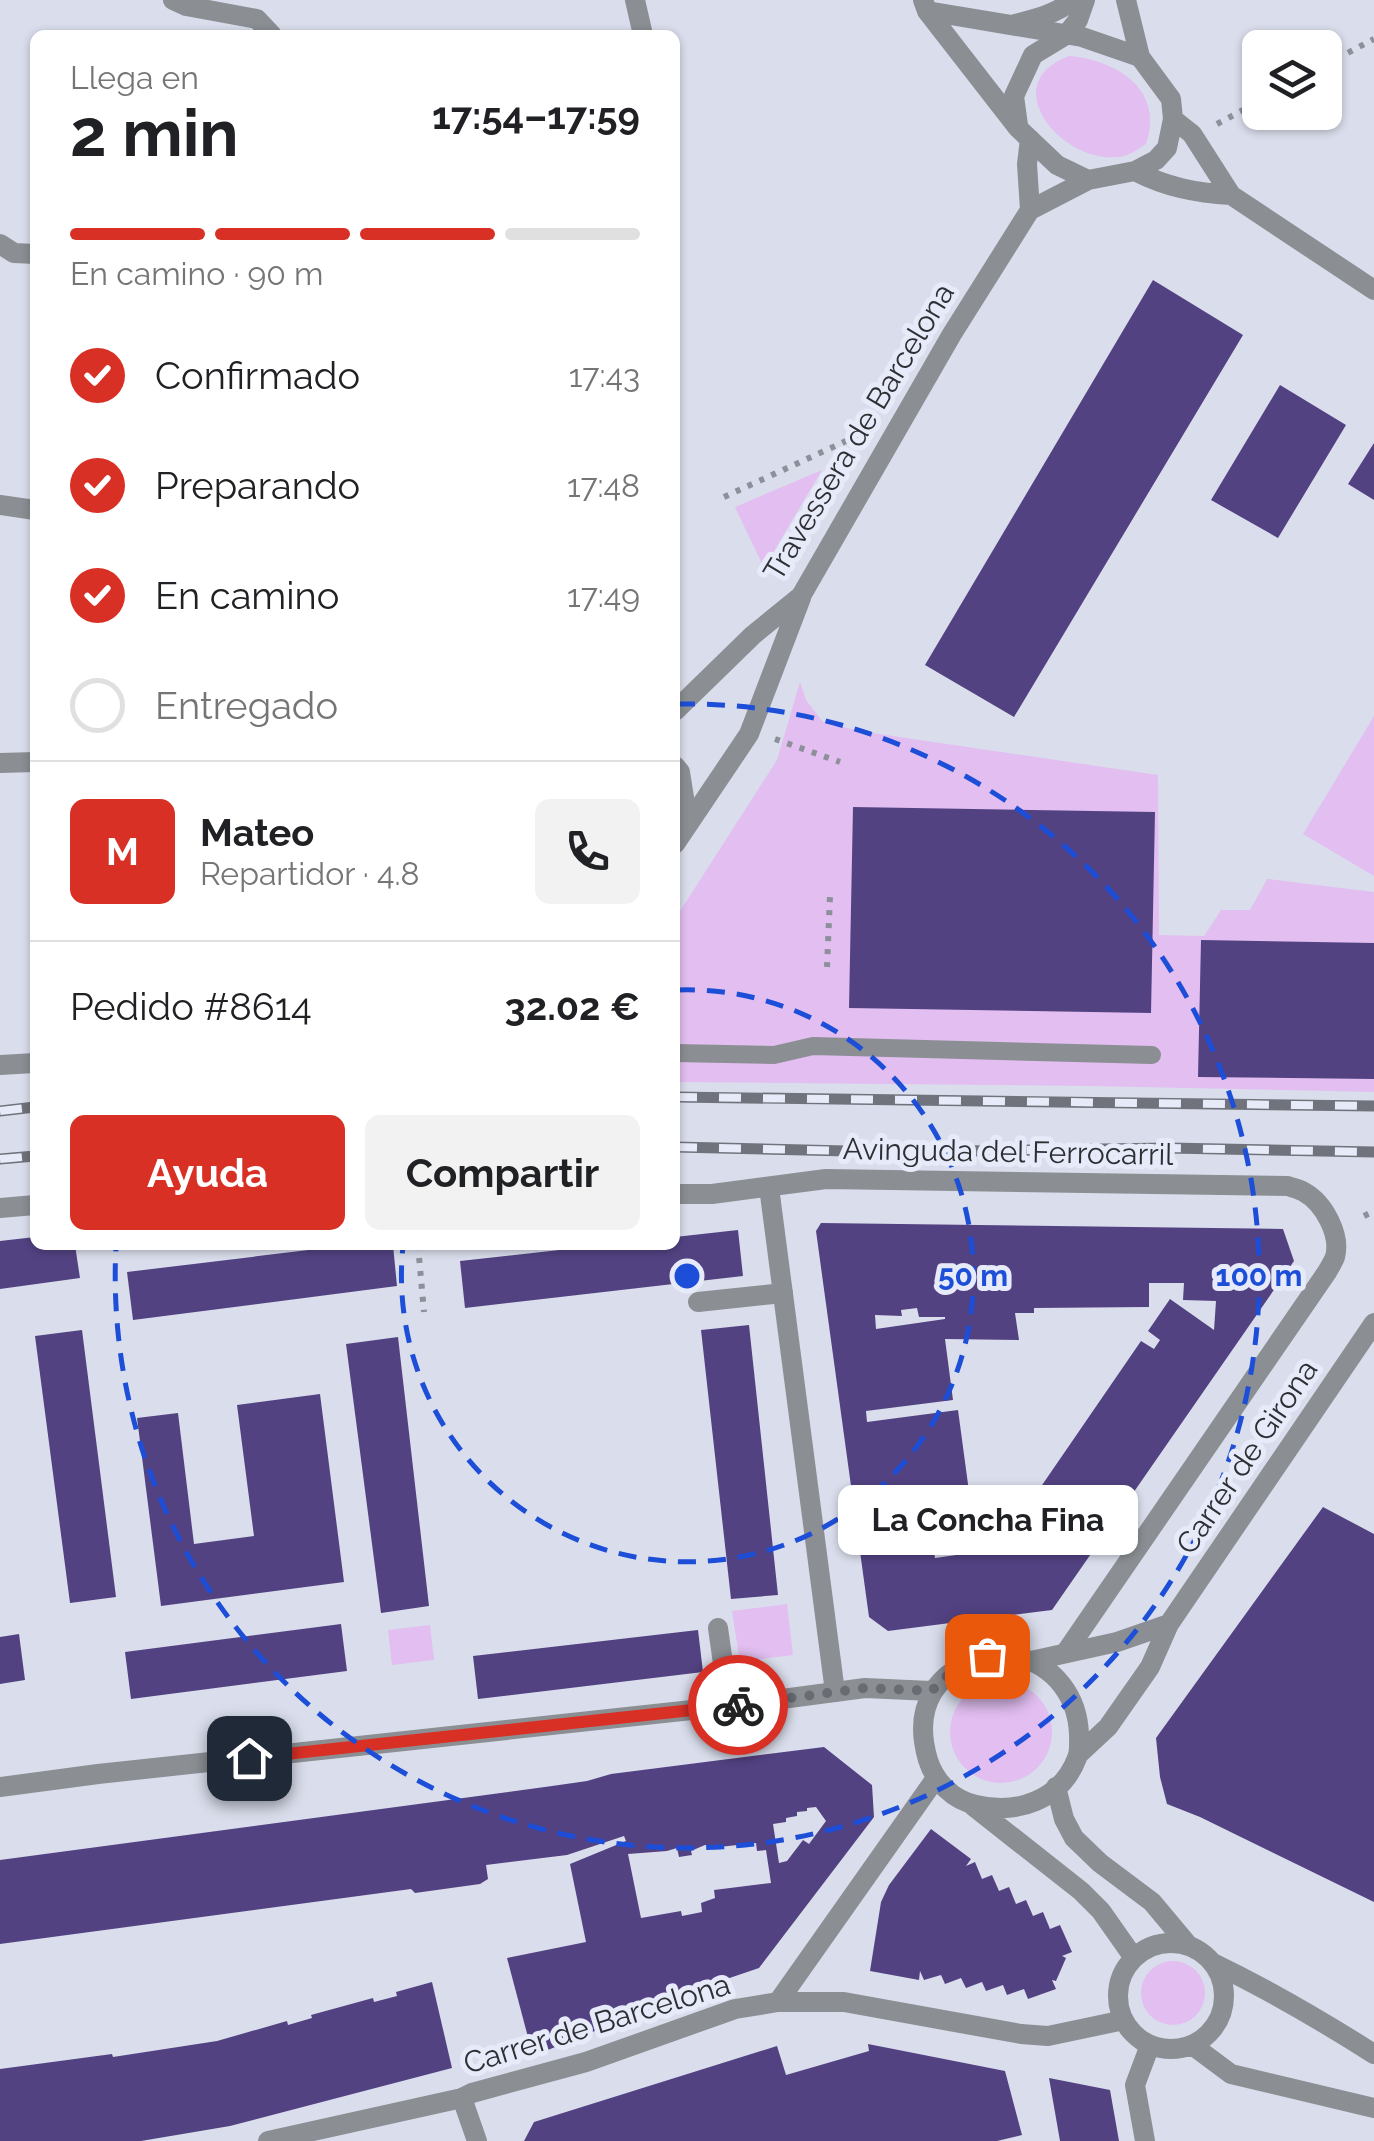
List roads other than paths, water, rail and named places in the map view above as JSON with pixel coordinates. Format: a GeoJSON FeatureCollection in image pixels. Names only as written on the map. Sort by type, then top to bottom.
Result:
{"type":"FeatureCollection","features":[{"type":"Feature","properties":{"kind":"street"},"geometry":{"type":"LineString","coordinates":[[174,0],[186,6],[253,18]]}},
{"type":"Feature","properties":{"kind":"street"},"geometry":{"type":"LineString","coordinates":[[635,0],[641,30]]}},
{"type":"Feature","properties":{"kind":"street"},"geometry":{"type":"LineString","coordinates":[[1010,26],[1040,17],[1073,0]]}},
{"type":"Feature","properties":{"kind":"street"},"geometry":{"type":"LineString","coordinates":[[1085,0],[1078,20],[1066,35],[1033,55],[1014,96],[1024,134],[1030,210],[1088,180],[1135,171],[1156,160],[1167,148],[1173,119],[1170,99],[1140,57],[1126,0]]}},
{"type":"Feature","properties":{"kind":"street"},"geometry":{"type":"LineString","coordinates":[[925,5],[1010,26],[1082,37],[1140,57]]}},
{"type":"Feature","properties":{"kind":"street"},"geometry":{"type":"LineString","coordinates":[[925,5],[1024,134],[1056,165],[1088,180]]}},
{"type":"Feature","properties":{"kind":"street"},"geometry":{"type":"LineString","coordinates":[[1173,119],[1192,134],[1231,195],[1374,290]]}},
{"type":"Feature","properties":{"kind":"street"},"geometry":{"type":"LineString","coordinates":[[1135,171],[1161,185],[1231,195]]}},
{"type":"Feature","properties":{"kind":"street","name":"Travessera de Barcelona"},"geometry":{"type":"LineString","coordinates":[[680,706],[753,635],[802,596],[952,334],[1030,210]]}},
{"type":"Feature","properties":{"kind":"street"},"geometry":{"type":"LineString","coordinates":[[0,244],[14,253],[30,254]]}},
{"type":"Feature","properties":{"kind":"street"},"geometry":{"type":"LineString","coordinates":[[0,504],[30,509]]}},
{"type":"Feature","properties":{"kind":"street"},"geometry":{"type":"LineString","coordinates":[[680,836],[749,734],[802,596]]}},
{"type":"Feature","properties":{"kind":"street"},"geometry":{"type":"LineString","coordinates":[[0,762],[30,762]]}},
{"type":"Feature","properties":{"kind":"street"},"geometry":{"type":"LineString","coordinates":[[680,772],[688,822]]}},
{"type":"Feature","properties":{"kind":"street"},"geometry":{"type":"LineString","coordinates":[[0,1065],[30,1063]]}},
{"type":"Feature","properties":{"kind":"street","name":"Avinguda del Ferrocarril"},"geometry":{"type":"LineString","coordinates":[[680,1194],[712,1194],[826,1179],[1288,1186],[1316,1201],[1328,1218]]}},
{"type":"Feature","properties":{"kind":"street"},"geometry":{"type":"LineString","coordinates":[[769,1187],[835,1692]]}},
{"type":"Feature","properties":{"kind":"street"},"geometry":{"type":"LineString","coordinates":[[0,1208],[30,1205]]}},
{"type":"Feature","properties":{"kind":"street","name":"Carrer de Girona"},"geometry":{"type":"LineString","coordinates":[[1066,1652],[1328,1272],[1336,1240],[1328,1218]]}},
{"type":"Feature","properties":{"kind":"street"},"geometry":{"type":"LineString","coordinates":[[698,1302],[783,1293]]}},
{"type":"Feature","properties":{"kind":"street","name":"Carrer de Girona"},"geometry":{"type":"LineString","coordinates":[[1079,1754],[1108,1726],[1150,1668],[1169,1624],[1374,1324]]}},
{"type":"Feature","properties":{"kind":"street"},"geometry":{"type":"LineString","coordinates":[[1031,1661],[1117,1642],[1169,1624]]}},
{"type":"Feature","properties":{"kind":"street"},"geometry":{"type":"LineString","coordinates":[[718,1628],[729,1706]]}},
{"type":"Feature","properties":{"kind":"street"},"geometry":{"type":"LineString","coordinates":[[971,1804],[998,1809],[1022,1807],[1042,1798],[1070,1772],[1079,1754],[1076,1709],[1066,1689],[1031,1661],[987,1656],[946,1674],[932,1691],[925,1709],[928,1758],[936,1778],[950,1793],[971,1804],[1082,1891],[1134,1958]]}},
{"type":"Feature","properties":{"kind":"street"},"geometry":{"type":"LineString","coordinates":[[0,1788],[865,1688],[932,1691]]}},
{"type":"Feature","properties":{"kind":"street"},"geometry":{"type":"LineString","coordinates":[[778,2002],[936,1778]]}},
{"type":"Feature","properties":{"kind":"street"},"geometry":{"type":"LineString","coordinates":[[1056,1787],[1064,1819],[1074,1838],[1152,1902],[1188,1945]]}},
{"type":"Feature","properties":{"kind":"street"},"geometry":{"type":"LineString","coordinates":[[1174,1942],[1188,1945],[1202,1952],[1221,1977],[1223,2009],[1206,2036],[1192,2045],[1171,2049],[1150,2045],[1135,2035],[1118,2004],[1124,1971],[1146,1949],[1174,1942]]}},
{"type":"Feature","properties":{"kind":"street"},"geometry":{"type":"LineString","coordinates":[[1213,1963],[1284,1999],[1374,2054]]}},
{"type":"Feature","properties":{"kind":"street","name":"Carrer de Barcelona"},"geometry":{"type":"LineString","coordinates":[[268,2141],[462,2098],[586,2062],[735,2009],[778,2002],[844,2002],[1048,2036],[1124,2020]]}},
{"type":"Feature","properties":{"kind":"street"},"geometry":{"type":"LineString","coordinates":[[1145,2141],[1135,2085],[1150,2045]]}},
{"type":"Feature","properties":{"kind":"street"},"geometry":{"type":"LineString","coordinates":[[1192,2045],[1231,2074],[1374,2108]]}},
{"type":"Feature","properties":{"kind":"street"},"geometry":{"type":"LineString","coordinates":[[462,2098],[477,2141]]}},
{"type":"Feature","properties":{"kind":"lane"},"geometry":{"type":"LineString","coordinates":[[680,1053],[774,1056],[813,1046],[1152,1055]]}},
{"type":"Feature","properties":{"kind":"railway"},"geometry":{"type":"LineString","coordinates":[[680,1097],[1374,1106]]}},
{"type":"Feature","properties":{"kind":"railway"},"geometry":{"type":"LineString","coordinates":[[0,1111],[30,1108]]}},
{"type":"Feature","properties":{"kind":"railway"},"geometry":{"type":"LineString","coordinates":[[680,1147],[890,1152],[1169,1148],[1374,1152]]}},
{"type":"Feature","properties":{"kind":"railway"},"geometry":{"type":"LineString","coordinates":[[0,1159],[30,1156]]}},
{"type":"Feature","properties":{"kind":"place","name":"La Concha Fina"},"geometry":{"type":"Point","coordinates":[987,1656]}}]}
